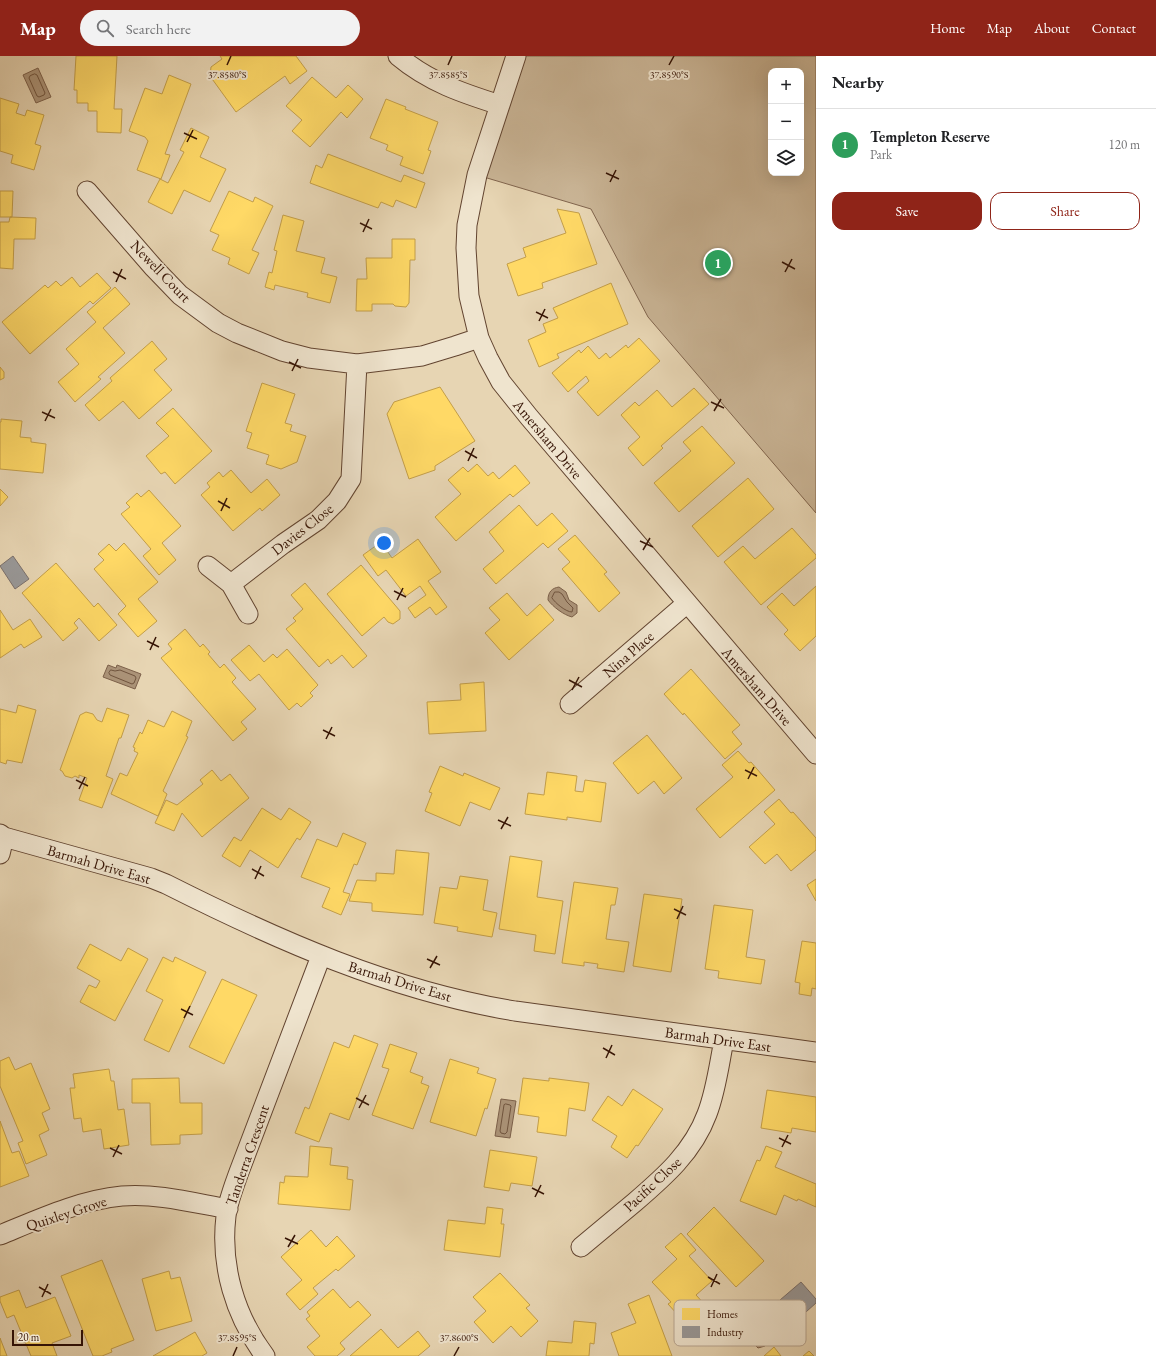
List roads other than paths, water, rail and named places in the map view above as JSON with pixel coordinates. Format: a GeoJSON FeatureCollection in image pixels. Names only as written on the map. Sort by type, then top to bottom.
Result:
{"type":"FeatureCollection","features":[{"type":"Feature","properties":{"kind":"street"},"geometry":{"type":"LineString","coordinates":[[398,56],[422,74],[444,86],[500,106]]}},
{"type":"Feature","properties":{"kind":"street","name":"Amersham Drive"},"geometry":{"type":"LineString","coordinates":[[516,56],[477,175],[467,225],[466,248],[469,296],[479,338],[501,382],[514,399],[686,604],[816,754]]}},
{"type":"Feature","properties":{"kind":"street","name":"Newell Court"},"geometry":{"type":"LineString","coordinates":[[87,191],[180,295],[218,322],[238,333],[282,351],[309,358],[357,364],[422,356],[479,338]]}},
{"type":"Feature","properties":{"kind":"street","name":"Davies Close"},"geometry":{"type":"LineString","coordinates":[[231,584],[283,544],[318,520],[337,501],[351,479],[357,364]]}},
{"type":"Feature","properties":{"kind":"street"},"geometry":{"type":"LineString","coordinates":[[208,566],[231,584],[248,614]]}},
{"type":"Feature","properties":{"kind":"street","name":"Nina Place"},"geometry":{"type":"LineString","coordinates":[[570,704],[686,604]]}},
{"type":"Feature","properties":{"kind":"street","name":"Barmah Drive East"},"geometry":{"type":"LineString","coordinates":[[1,842],[151,878],[263,932],[321,956],[421,989],[487,1006],[816,1052]]}},
{"type":"Feature","properties":{"kind":"street","name":"Tanderra Crescent"},"geometry":{"type":"LineString","coordinates":[[265,1356],[247,1328],[238,1309],[232,1290],[227,1264],[225,1238],[228,1208],[239,1172],[321,956]]}},
{"type":"Feature","properties":{"kind":"street","name":"Pacific Close"},"geometry":{"type":"LineString","coordinates":[[581,1247],[663,1178],[677,1164],[690,1147],[700,1132],[712,1099],[724,1040]]}},
{"type":"Feature","properties":{"kind":"street","name":"Quixley Grove"},"geometry":{"type":"LineString","coordinates":[[0,1235],[87,1203],[123,1196],[161,1197],[228,1208]]}},
{"type":"Feature","properties":{"kind":"water"},"geometry":{"type":"Polygon","coordinates":[[[38,68],[51,97],[36,103],[23,75],[38,68]]]}},
{"type":"Feature","properties":{"kind":"water"},"geometry":{"type":"Polygon","coordinates":[[[559,587],[566,592],[569,600],[577,605],[577,613],[572,617],[559,610],[548,600],[551,591],[554,588],[559,587]]]}},
{"type":"Feature","properties":{"kind":"water"},"geometry":{"type":"Polygon","coordinates":[[[108,665],[116,668],[117,665],[141,674],[135,689],[103,677],[108,665]]]}},
{"type":"Feature","properties":{"kind":"water"},"geometry":{"type":"Polygon","coordinates":[[[501,1099],[516,1101],[510,1138],[495,1136],[501,1099]]]}},
{"type":"Feature","properties":{"kind":"place","name":"Templeton Reserve"},"geometry":{"type":"Point","coordinates":[718,263]}}]}
